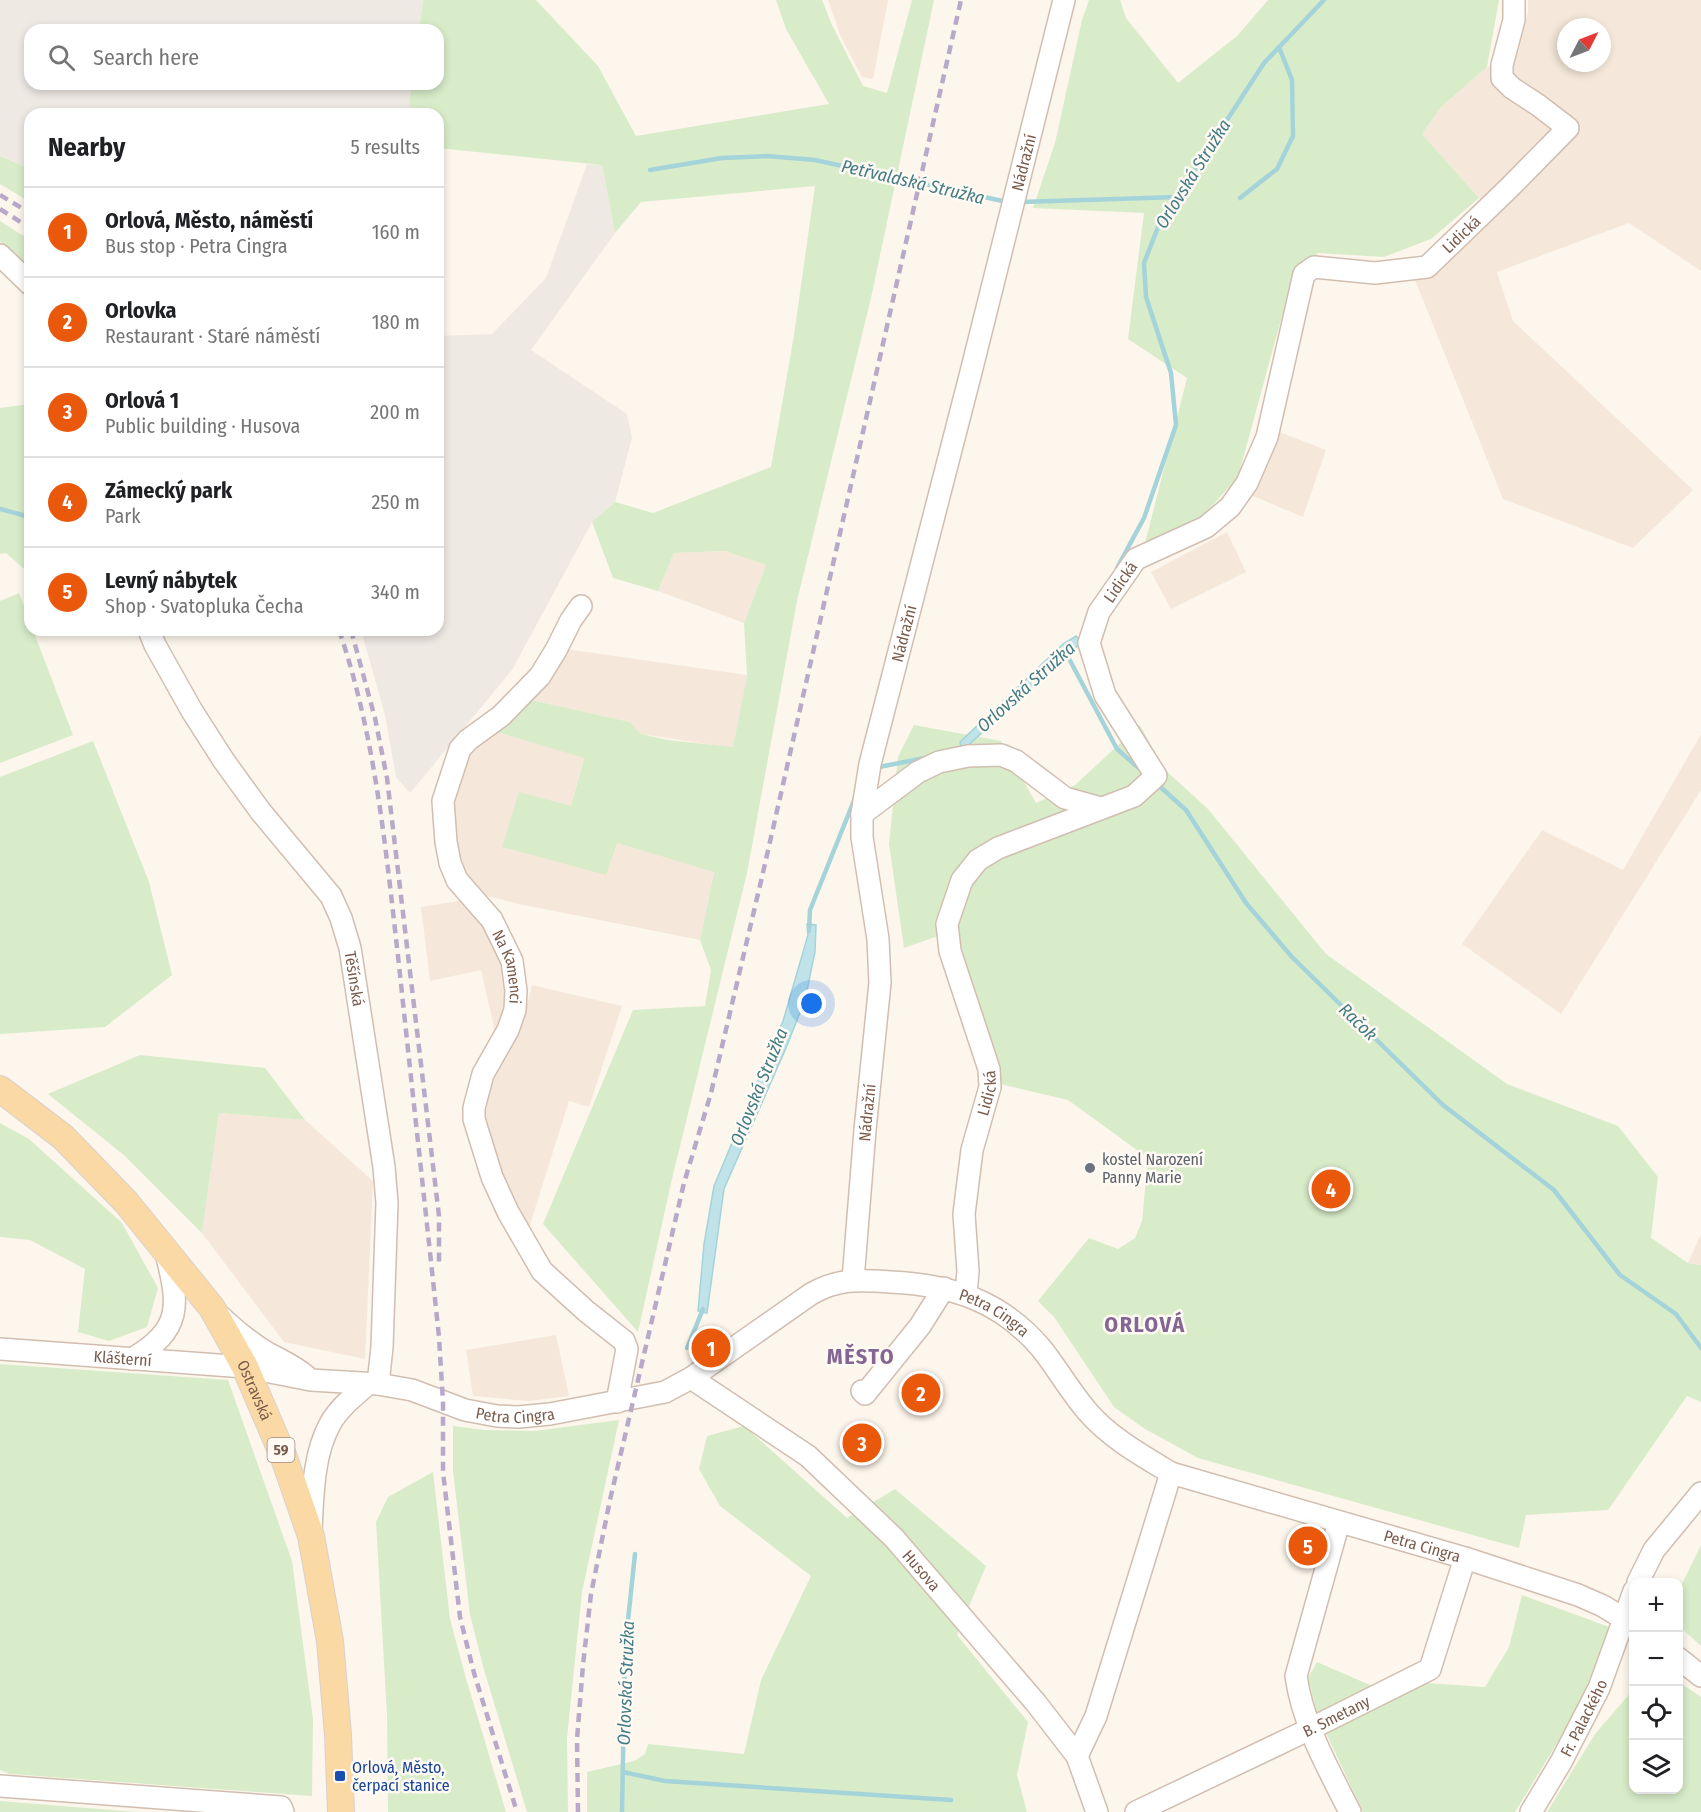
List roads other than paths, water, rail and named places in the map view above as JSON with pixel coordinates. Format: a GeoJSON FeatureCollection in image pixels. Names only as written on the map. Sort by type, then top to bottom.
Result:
{"type":"FeatureCollection","features":[{"type":"Feature","properties":{"kind":"main road","name":"Ostravská"},"geometry":{"type":"LineString","coordinates":[[0,1089],[41,1118],[80,1152],[126,1202],[212,1308],[245,1366],[284,1455],[311,1536],[330,1641],[338,1735],[341,1812]]}},
{"type":"Feature","properties":{"kind":"street","name":"Nádražní"},"geometry":{"type":"LineString","coordinates":[[853,1280],[880,963],[862,837],[862,814],[870,764],[1064,0]]}},
{"type":"Feature","properties":{"kind":"street","name":"Lidická"},"geometry":{"type":"LineString","coordinates":[[966,1294],[968,1271],[964,1214],[972,1150],[990,1087],[988,1069],[950,951],[947,924],[962,880],[978,860],[998,848],[1134,796],[1156,776],[1145,755],[1105,695],[1089,643],[1099,612],[1136,559],[1206,527],[1230,507],[1247,483],[1267,437],[1304,273],[1314,267],[1375,273],[1427,267],[1568,128],[1512,88],[1502,78],[1502,64],[1514,20],[1514,0]]}},
{"type":"Feature","properties":{"kind":"street"},"geometry":{"type":"LineString","coordinates":[[0,255],[24,278]]}},
{"type":"Feature","properties":{"kind":"street","name":"Na Kamenci"},"geometry":{"type":"LineString","coordinates":[[581,606],[540,676],[501,716],[468,740],[460,749],[443,801],[450,862],[457,880],[492,920],[502,937],[513,961],[516,991],[515,1010],[483,1074],[477,1094],[474,1119],[492,1178],[508,1212],[542,1271],[586,1311],[624,1341],[627,1349],[617,1402]]}},
{"type":"Feature","properties":{"kind":"street","name":"Těšínská"},"geometry":{"type":"LineString","coordinates":[[151,636],[224,761],[261,812],[331,896],[341,918],[350,948],[387,1194],[382,1347],[373,1384]]}},
{"type":"Feature","properties":{"kind":"street"},"geometry":{"type":"LineString","coordinates":[[862,814],[918,772],[939,762],[968,756],[1001,755],[1016,760],[1065,798],[1101,808]]}},
{"type":"Feature","properties":{"kind":"street"},"geometry":{"type":"LineString","coordinates":[[132,1359],[163,1336],[171,1324],[175,1308],[174,1284],[165,1249]]}},
{"type":"Feature","properties":{"kind":"street","name":"Petra Cingra"},"geometry":{"type":"LineString","coordinates":[[245,1366],[311,1380],[373,1384],[412,1390],[465,1410],[497,1416],[550,1414],[665,1392],[691,1378],[811,1294],[832,1283],[853,1280],[915,1283],[944,1288],[985,1302],[1015,1322],[1041,1349],[1088,1412],[1137,1453],[1171,1473],[1465,1558],[1578,1595],[1603,1606],[1628,1622]]}},
{"type":"Feature","properties":{"kind":"street"},"geometry":{"type":"LineString","coordinates":[[862,1391],[865,1394],[920,1326],[944,1288]]}},
{"type":"Feature","properties":{"kind":"street"},"geometry":{"type":"LineString","coordinates":[[212,1308],[248,1340],[295,1367],[311,1380]]}},
{"type":"Feature","properties":{"kind":"street","name":"Klášterní"},"geometry":{"type":"LineString","coordinates":[[0,1349],[245,1366]]}},
{"type":"Feature","properties":{"kind":"street","name":"Husova"},"geometry":{"type":"LineString","coordinates":[[691,1378],[808,1456],[894,1538],[1036,1703],[1077,1756],[1097,1812]]}},
{"type":"Feature","properties":{"kind":"street"},"geometry":{"type":"LineString","coordinates":[[311,1536],[314,1485],[326,1432],[336,1416],[373,1384]]}},
{"type":"Feature","properties":{"kind":"street"},"geometry":{"type":"LineString","coordinates":[[1077,1756],[1096,1716],[1171,1473]]}},
{"type":"Feature","properties":{"kind":"street"},"geometry":{"type":"LineString","coordinates":[[1640,1578],[1654,1550],[1697,1502]]}},
{"type":"Feature","properties":{"kind":"street"},"geometry":{"type":"LineString","coordinates":[[1339,1522],[1296,1676],[1299,1695],[1310,1730],[1350,1812]]}},
{"type":"Feature","properties":{"kind":"street","name":"B. Smetany"},"geometry":{"type":"LineString","coordinates":[[1136,1812],[1310,1730],[1430,1669],[1465,1558]]}},
{"type":"Feature","properties":{"kind":"street","name":"Fr. Palackého"},"geometry":{"type":"LineString","coordinates":[[1531,1812],[1562,1762],[1599,1688],[1628,1622]]}},
{"type":"Feature","properties":{"kind":"street"},"geometry":{"type":"LineString","coordinates":[[1683,1662],[1701,1676]]}},
{"type":"Feature","properties":{"kind":"street"},"geometry":{"type":"LineString","coordinates":[[0,1786],[282,1810]]}},
{"type":"Feature","properties":{"kind":"water"},"geometry":{"type":"Polygon","coordinates":[[[1076,636],[1081,642],[1070,654],[965,748],[961,746],[960,742],[1063,644],[1076,636]]]}},
{"type":"Feature","properties":{"kind":"water"},"geometry":{"type":"Polygon","coordinates":[[[807,924],[816,925],[815,952],[805,1000],[724,1189],[707,1313],[698,1311],[704,1244],[714,1186],[783,1021],[808,935],[807,924]]]}},
{"type":"Feature","properties":{"kind":"waterway","name":"Orlovská Stružka"},"geometry":{"type":"LineString","coordinates":[[1117,568],[1144,518],[1176,425],[1171,373],[1146,297],[1144,263],[1162,217],[1264,63],[1324,0]]}},
{"type":"Feature","properties":{"kind":"waterway"},"geometry":{"type":"LineString","coordinates":[[1240,198],[1277,169],[1293,136],[1292,80],[1279,47]]}},
{"type":"Feature","properties":{"kind":"waterway","name":"Petřvaldská Stružka"},"geometry":{"type":"LineString","coordinates":[[650,170],[722,158],[767,156],[815,160],[1007,202]]}},
{"type":"Feature","properties":{"kind":"waterway","name":"Petřvaldská Stružka"},"geometry":{"type":"LineString","coordinates":[[1021,202],[1177,197]]}},
{"type":"Feature","properties":{"kind":"waterway","name":"Petřvaldská Stružka"},"geometry":{"type":"LineString","coordinates":[[0,509],[24,515]]}},
{"type":"Feature","properties":{"kind":"waterway","name":"Račok"},"geometry":{"type":"LineString","coordinates":[[1066,653],[1117,749],[1142,771]]}},
{"type":"Feature","properties":{"kind":"waterway","name":"Orlovská Stružka"},"geometry":{"type":"LineString","coordinates":[[874,768],[925,758]]}},
{"type":"Feature","properties":{"kind":"waterway","name":"Račok"},"geometry":{"type":"LineString","coordinates":[[1157,784],[1186,810],[1246,903],[1292,957],[1443,1105],[1554,1190],[1620,1275],[1676,1314],[1701,1348]]}},
{"type":"Feature","properties":{"kind":"waterway","name":"Orlovská Stružka"},"geometry":{"type":"LineString","coordinates":[[809,931],[810,910],[855,798]]}},
{"type":"Feature","properties":{"kind":"waterway","name":"Orlovská Stružka"},"geometry":{"type":"LineString","coordinates":[[687,1348],[703,1309]]}},
{"type":"Feature","properties":{"kind":"waterway","name":"Orlovská Stružka"},"geometry":{"type":"LineString","coordinates":[[622,1812],[625,1649],[635,1554]]}},
{"type":"Feature","properties":{"kind":"waterway"},"geometry":{"type":"LineString","coordinates":[[623,1772],[665,1781],[951,1800]]}},
{"type":"Feature","properties":{"kind":"railway"},"geometry":{"type":"LineString","coordinates":[[578,1812],[577,1739],[583,1665],[591,1594],[610,1500],[684,1183],[711,1093],[762,877],[961,0]]}},
{"type":"Feature","properties":{"kind":"railway"},"geometry":{"type":"LineString","coordinates":[[0,195],[24,209]]}},
{"type":"Feature","properties":{"kind":"railway"},"geometry":{"type":"LineString","coordinates":[[0,209],[24,224]]}},
{"type":"Feature","properties":{"kind":"railway"},"geometry":{"type":"LineString","coordinates":[[341,636],[352,671],[371,754],[389,880],[439,1337],[443,1402],[443,1472],[460,1617],[474,1673],[517,1812]]}},
{"type":"Feature","properties":{"kind":"railway"},"geometry":{"type":"LineString","coordinates":[[353,636],[375,718],[387,778],[439,1216],[439,1264]]}},
{"type":"Feature","properties":{"kind":"place","name":"kostel Narození Panny Marie"},"geometry":{"type":"Point","coordinates":[1090,1168]}},
{"type":"Feature","properties":{"kind":"place","name":"Zámecký park"},"geometry":{"type":"Point","coordinates":[1331,1189]}},
{"type":"Feature","properties":{"kind":"place","name":"Orlová, Město, náměstí"},"geometry":{"type":"Point","coordinates":[711,1348]}},
{"type":"Feature","properties":{"kind":"place","name":"Orlovka"},"geometry":{"type":"Point","coordinates":[921,1393]}},
{"type":"Feature","properties":{"kind":"place","name":"Orlová 1"},"geometry":{"type":"Point","coordinates":[862,1443]}},
{"type":"Feature","properties":{"kind":"place","name":"Levný nábytek"},"geometry":{"type":"Point","coordinates":[1308,1546]}},
{"type":"Feature","properties":{"kind":"place","name":"Orlová, Město, čerpací stanice"},"geometry":{"type":"Point","coordinates":[340,1776]}},
{"type":"Feature","properties":{"kind":"district","name":"ORLOVÁ"},"geometry":{"type":"Point","coordinates":[1145,1324]}},
{"type":"Feature","properties":{"kind":"district","name":"MĚSTO"},"geometry":{"type":"Point","coordinates":[861,1356]}}]}
